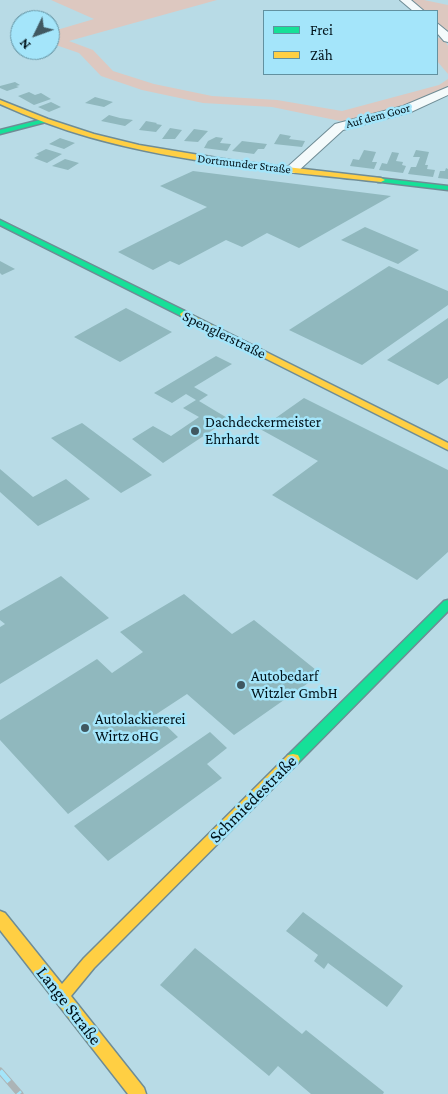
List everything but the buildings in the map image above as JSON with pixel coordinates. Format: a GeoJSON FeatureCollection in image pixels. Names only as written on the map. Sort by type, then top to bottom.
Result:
{"type":"FeatureCollection","features":[{"type":"Feature","properties":{"kind":"street"},"geometry":{"type":"LineString","coordinates":[[405,0],[418,10]]}},
{"type":"Feature","properties":{"kind":"street"},"geometry":{"type":"LineString","coordinates":[[438,27],[448,39]]}},
{"type":"Feature","properties":{"kind":"street","name":"Auf dem Goor"},"geometry":{"type":"LineString","coordinates":[[291,170],[331,132],[339,127],[406,109],[448,91]]}},
{"type":"Feature","properties":{"kind":"street","name":"Dortmunder Straße"},"geometry":{"type":"LineString","coordinates":[[0,102],[44,122],[79,133],[142,148],[291,170],[448,188]]}},
{"type":"Feature","properties":{"kind":"street"},"geometry":{"type":"LineString","coordinates":[[0,125],[29,116]]}},
{"type":"Feature","properties":{"kind":"street"},"geometry":{"type":"LineString","coordinates":[[0,132],[44,122]]}},
{"type":"Feature","properties":{"kind":"street","name":"Spenglerstraße"},"geometry":{"type":"LineString","coordinates":[[0,222],[448,447]]}},
{"type":"Feature","properties":{"kind":"street","name":"Schmiedestraße"},"geometry":{"type":"LineString","coordinates":[[61,997],[89,963],[448,604]]}},
{"type":"Feature","properties":{"kind":"street","name":"Lange Straße"},"geometry":{"type":"LineString","coordinates":[[0,918],[138,1094]]}},
{"type":"Feature","properties":{"kind":"shaded area"},"geometry":{"type":"Polygon","coordinates":[[[51,0],[217,0],[69,41],[93,50],[113,71],[154,84],[212,96],[277,100],[342,111],[439,85],[448,79],[448,88],[398,108],[345,122],[272,107],[203,103],[142,90],[101,76],[79,53],[60,46],[60,29],[94,19],[51,0]]]}},
{"type":"Feature","properties":{"kind":"shaded area"},"geometry":{"type":"Polygon","coordinates":[[[410,0],[424,0],[448,5],[448,34],[438,24],[438,10],[422,10],[410,0]]]}},
{"type":"Feature","properties":{"kind":"shaded area"},"geometry":{"type":"Polygon","coordinates":[[[443,37],[448,46],[448,74],[438,62],[438,38],[443,37]]]}},
{"type":"Feature","properties":{"kind":"railway"},"geometry":{"type":"LineString","coordinates":[[0,1071],[20,1094]]}},
{"type":"Feature","properties":{"kind":"traffic: fast"},"geometry":{"type":"LineString","coordinates":[[0,132],[44,121]]}},
{"type":"Feature","properties":{"kind":"traffic: fast"},"geometry":{"type":"LineString","coordinates":[[381,180],[448,188]]}},
{"type":"Feature","properties":{"kind":"traffic: fast"},"geometry":{"type":"LineString","coordinates":[[0,222],[184,314]]}},
{"type":"Feature","properties":{"kind":"traffic: fast"},"geometry":{"type":"LineString","coordinates":[[293,759],[448,604]]}},
{"type":"Feature","properties":{"kind":"traffic: slow"},"geometry":{"type":"LineString","coordinates":[[0,102],[45,121],[92,136],[139,147],[235,163],[381,180]]}},
{"type":"Feature","properties":{"kind":"traffic: slow"},"geometry":{"type":"LineString","coordinates":[[184,314],[448,447]]}},
{"type":"Feature","properties":{"kind":"traffic: slow"},"geometry":{"type":"LineString","coordinates":[[61,997],[89,963],[293,759]]}},
{"type":"Feature","properties":{"kind":"traffic: slow"},"geometry":{"type":"LineString","coordinates":[[0,918],[138,1094]]}},
{"type":"Feature","properties":{"kind":"place","name":"Dachdeckermeister Ehrhardt"},"geometry":{"type":"Point","coordinates":[195,431]}},
{"type":"Feature","properties":{"kind":"place","name":"Autobedarf Witzler GmbH"},"geometry":{"type":"Point","coordinates":[241,685]}},
{"type":"Feature","properties":{"kind":"place","name":"Autolackiererei Wirtz oHG"},"geometry":{"type":"Point","coordinates":[85,728]}}]}
